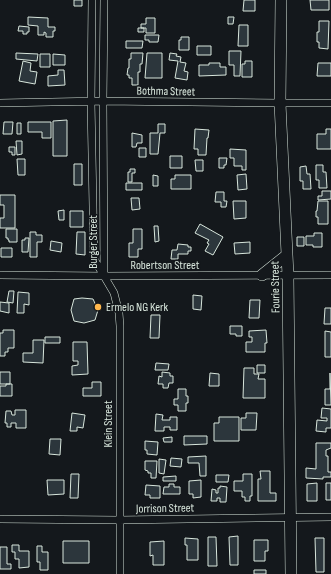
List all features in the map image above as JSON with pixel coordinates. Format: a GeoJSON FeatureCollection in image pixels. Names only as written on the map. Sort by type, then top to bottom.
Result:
{"type":"FeatureCollection","features":[{"type":"Feature","properties":{"kind":"highway","name":"Fourie Street"},"geometry":{"type":"LineString","coordinates":[[281,0],[280,103],[288,276],[292,574]]}},
{"type":"Feature","properties":{"kind":"highway"},"geometry":{"type":"LineString","coordinates":[[262,275],[287,255]]}},
{"type":"Feature","properties":{"kind":"street","name":"Burger Street"},"geometry":{"type":"LineString","coordinates":[[92,0],[91,102],[94,259],[104,276]]}},
{"type":"Feature","properties":{"kind":"street","name":"Burger Street"},"geometry":{"type":"LineString","coordinates":[[104,0],[104,276]]}},
{"type":"Feature","properties":{"kind":"street","name":"Bothma Street"},"geometry":{"type":"LineString","coordinates":[[0,103],[103,101],[331,103]]}},
{"type":"Feature","properties":{"kind":"street","name":"Robertson Street"},"geometry":{"type":"LineString","coordinates":[[0,275],[331,275]]}},
{"type":"Feature","properties":{"kind":"street","name":"Klein Street"},"geometry":{"type":"LineString","coordinates":[[104,276],[111,288],[116,302],[120,326],[120,574]]}},
{"type":"Feature","properties":{"kind":"street","name":"Jorrison Street"},"geometry":{"type":"LineString","coordinates":[[0,519],[119,520],[331,517]]}},
{"type":"Feature","properties":{"kind":"building"},"geometry":{"type":"Polygon","coordinates":[[[74,0],[82,0],[82,6],[74,6],[74,0]]]}},
{"type":"Feature","properties":{"kind":"building"},"geometry":{"type":"Polygon","coordinates":[[[244,0],[255,0],[255,11],[243,11],[244,0]]]}},
{"type":"Feature","properties":{"kind":"building"},"geometry":{"type":"Polygon","coordinates":[[[310,0],[329,0],[329,10],[311,10],[310,0]]]}},
{"type":"Feature","properties":{"kind":"building"},"geometry":{"type":"Polygon","coordinates":[[[28,17],[48,18],[48,27],[55,27],[53,37],[46,37],[46,33],[44,32],[44,35],[38,35],[38,26],[28,25],[28,17]]]}},
{"type":"Feature","properties":{"kind":"building"},"geometry":{"type":"Polygon","coordinates":[[[228,17],[234,17],[233,24],[228,24],[228,17]]]}},
{"type":"Feature","properties":{"kind":"building"},"geometry":{"type":"Polygon","coordinates":[[[146,18],[155,18],[155,33],[146,33],[146,28],[141,28],[141,24],[146,24],[146,18]]]}},
{"type":"Feature","properties":{"kind":"building"},"geometry":{"type":"Polygon","coordinates":[[[319,21],[329,21],[328,49],[319,48],[319,42],[317,42],[319,21]]]}},
{"type":"Feature","properties":{"kind":"building"},"geometry":{"type":"Polygon","coordinates":[[[239,25],[248,25],[248,46],[238,46],[239,25]]]}},
{"type":"Feature","properties":{"kind":"building"},"geometry":{"type":"Polygon","coordinates":[[[19,26],[29,27],[29,32],[27,32],[27,34],[23,34],[23,31],[18,31],[19,26]]]}},
{"type":"Feature","properties":{"kind":"building"},"geometry":{"type":"Polygon","coordinates":[[[138,28],[144,28],[144,32],[138,32],[138,28]]]}},
{"type":"Feature","properties":{"kind":"building"},"geometry":{"type":"Polygon","coordinates":[[[145,35],[159,35],[158,42],[149,42],[149,40],[145,40],[145,35]]]}},
{"type":"Feature","properties":{"kind":"building"},"geometry":{"type":"Polygon","coordinates":[[[181,37],[189,37],[189,50],[179,50],[179,40],[181,40],[181,37]]]}},
{"type":"Feature","properties":{"kind":"building"},"geometry":{"type":"Polygon","coordinates":[[[126,41],[143,41],[142,48],[126,48],[126,41]]]}},
{"type":"Feature","properties":{"kind":"building"},"geometry":{"type":"Polygon","coordinates":[[[197,46],[211,46],[211,55],[197,55],[197,46]]]}},
{"type":"Feature","properties":{"kind":"building"},"geometry":{"type":"Polygon","coordinates":[[[229,51],[241,51],[240,76],[234,76],[234,65],[229,65],[229,51]]]}},
{"type":"Feature","properties":{"kind":"building"},"geometry":{"type":"Polygon","coordinates":[[[16,53],[38,54],[37,61],[16,59],[16,53]]]}},
{"type":"Feature","properties":{"kind":"building"},"geometry":{"type":"Polygon","coordinates":[[[131,53],[143,53],[142,64],[140,64],[140,72],[138,72],[138,85],[132,85],[132,78],[129,78],[129,75],[127,75],[131,53]]]}},
{"type":"Feature","properties":{"kind":"building"},"geometry":{"type":"Polygon","coordinates":[[[147,53],[162,53],[162,78],[145,78],[147,53]]]}},
{"type":"Feature","properties":{"kind":"building"},"geometry":{"type":"Polygon","coordinates":[[[170,53],[177,54],[176,56],[181,57],[180,62],[186,63],[184,71],[188,72],[187,80],[175,78],[178,61],[169,60],[170,53]]]}},
{"type":"Feature","properties":{"kind":"building"},"geometry":{"type":"Polygon","coordinates":[[[40,54],[50,54],[50,67],[40,67],[40,54]]]}},
{"type":"Feature","properties":{"kind":"building"},"geometry":{"type":"Polygon","coordinates":[[[53,54],[65,55],[65,65],[53,65],[53,54]]]}},
{"type":"Feature","properties":{"kind":"building"},"geometry":{"type":"Polygon","coordinates":[[[23,61],[31,63],[30,71],[37,72],[35,84],[19,81],[23,61]]]}},
{"type":"Feature","properties":{"kind":"building"},"geometry":{"type":"Polygon","coordinates":[[[245,61],[252,61],[252,77],[242,77],[242,64],[245,64],[245,61]]]}},
{"type":"Feature","properties":{"kind":"building"},"geometry":{"type":"Polygon","coordinates":[[[209,63],[220,63],[220,67],[226,67],[226,75],[199,76],[199,65],[209,65],[209,63]]]}},
{"type":"Feature","properties":{"kind":"building"},"geometry":{"type":"Polygon","coordinates":[[[318,63],[331,63],[331,76],[317,76],[318,63]]]}},
{"type":"Feature","properties":{"kind":"building"},"geometry":{"type":"Polygon","coordinates":[[[58,70],[64,70],[65,85],[48,86],[48,76],[58,75],[58,70]]]}},
{"type":"Feature","properties":{"kind":"building"},"geometry":{"type":"Polygon","coordinates":[[[67,120],[67,156],[53,156],[53,121],[67,120]]]}},
{"type":"Feature","properties":{"kind":"building"},"geometry":{"type":"Polygon","coordinates":[[[4,122],[13,122],[12,134],[3,134],[4,122]]]}},
{"type":"Feature","properties":{"kind":"building"},"geometry":{"type":"Polygon","coordinates":[[[28,122],[51,122],[51,138],[42,138],[42,132],[28,132],[28,122]]]}},
{"type":"Feature","properties":{"kind":"building"},"geometry":{"type":"Polygon","coordinates":[[[17,123],[21,123],[21,134],[17,134],[17,123]]]}},
{"type":"Feature","properties":{"kind":"building"},"geometry":{"type":"Polygon","coordinates":[[[158,124],[165,124],[165,133],[160,133],[158,154],[150,154],[150,133],[158,133],[158,124]]]}},
{"type":"Feature","properties":{"kind":"building"},"geometry":{"type":"Polygon","coordinates":[[[195,129],[209,130],[206,155],[198,155],[198,149],[194,149],[195,129]]]}},
{"type":"Feature","properties":{"kind":"building"},"geometry":{"type":"Polygon","coordinates":[[[326,129],[331,129],[331,149],[317,149],[317,134],[326,134],[326,129]]]}},
{"type":"Feature","properties":{"kind":"building"},"geometry":{"type":"Polygon","coordinates":[[[132,133],[142,135],[142,143],[137,143],[136,147],[132,147],[132,133]]]}},
{"type":"Feature","properties":{"kind":"building"},"geometry":{"type":"Polygon","coordinates":[[[16,141],[22,141],[22,154],[17,155],[16,141]]]}},
{"type":"Feature","properties":{"kind":"building"},"geometry":{"type":"Polygon","coordinates":[[[9,147],[15,147],[15,155],[12,155],[12,152],[9,152],[9,147]]]}},
{"type":"Feature","properties":{"kind":"building"},"geometry":{"type":"Polygon","coordinates":[[[139,148],[146,148],[146,157],[139,157],[139,148]]]}},
{"type":"Feature","properties":{"kind":"building"},"geometry":{"type":"Polygon","coordinates":[[[230,149],[246,150],[246,170],[242,170],[242,166],[234,166],[234,158],[230,158],[230,149]]]}},
{"type":"Feature","properties":{"kind":"building"},"geometry":{"type":"Polygon","coordinates":[[[170,156],[182,156],[182,168],[170,168],[170,156]]]}},
{"type":"Feature","properties":{"kind":"building"},"geometry":{"type":"Polygon","coordinates":[[[219,158],[227,158],[224,168],[219,168],[219,158]]]}},
{"type":"Feature","properties":{"kind":"building"},"geometry":{"type":"Polygon","coordinates":[[[17,159],[25,159],[25,175],[18,175],[17,159]]]}},
{"type":"Feature","properties":{"kind":"building"},"geometry":{"type":"Polygon","coordinates":[[[195,160],[203,160],[203,171],[196,171],[195,160]]]}},
{"type":"Feature","properties":{"kind":"building"},"geometry":{"type":"Polygon","coordinates":[[[74,164],[82,164],[82,185],[74,185],[74,164]]]}},
{"type":"Feature","properties":{"kind":"building"},"geometry":{"type":"Polygon","coordinates":[[[316,165],[323,165],[323,172],[326,172],[327,188],[319,188],[319,180],[316,180],[316,165]]]}},
{"type":"Feature","properties":{"kind":"building"},"geometry":{"type":"Polygon","coordinates":[[[306,166],[307,174],[310,174],[311,189],[303,189],[303,181],[300,181],[300,167],[306,166]]]}},
{"type":"Feature","properties":{"kind":"building"},"geometry":{"type":"Polygon","coordinates":[[[130,169],[135,169],[135,173],[132,173],[132,182],[128,182],[128,172],[130,172],[130,169]]]}},
{"type":"Feature","properties":{"kind":"building"},"geometry":{"type":"Polygon","coordinates":[[[246,174],[247,189],[238,190],[237,175],[246,174]]]}},
{"type":"Feature","properties":{"kind":"building"},"geometry":{"type":"Polygon","coordinates":[[[153,175],[158,176],[158,186],[153,186],[153,175]]]}},
{"type":"Feature","properties":{"kind":"building"},"geometry":{"type":"Polygon","coordinates":[[[175,175],[191,175],[191,189],[171,189],[171,179],[175,179],[175,175]]]}},
{"type":"Feature","properties":{"kind":"building"},"geometry":{"type":"Polygon","coordinates":[[[126,183],[142,183],[142,190],[126,190],[126,183]]]}},
{"type":"Feature","properties":{"kind":"building"},"geometry":{"type":"Polygon","coordinates":[[[322,191],[331,191],[331,199],[318,200],[318,196],[322,196],[322,191]]]}},
{"type":"Feature","properties":{"kind":"building"},"geometry":{"type":"Polygon","coordinates":[[[216,192],[224,192],[224,201],[227,201],[226,207],[221,207],[221,202],[215,202],[216,192]]]}},
{"type":"Feature","properties":{"kind":"building"},"geometry":{"type":"Polygon","coordinates":[[[0,195],[15,195],[15,228],[0,228],[0,218],[4,218],[4,205],[0,205],[0,195]]]}},
{"type":"Feature","properties":{"kind":"building"},"geometry":{"type":"Polygon","coordinates":[[[131,198],[139,198],[140,209],[132,210],[131,198]]]}},
{"type":"Feature","properties":{"kind":"building"},"geometry":{"type":"Polygon","coordinates":[[[233,201],[246,201],[246,218],[234,219],[233,201]]]}},
{"type":"Feature","properties":{"kind":"building"},"geometry":{"type":"Polygon","coordinates":[[[318,201],[328,201],[328,224],[318,224],[316,211],[318,201]]]}},
{"type":"Feature","properties":{"kind":"building"},"geometry":{"type":"Polygon","coordinates":[[[64,210],[64,220],[59,220],[58,211],[64,210]]]}},
{"type":"Feature","properties":{"kind":"building"},"geometry":{"type":"Polygon","coordinates":[[[70,211],[83,211],[83,227],[70,227],[70,211]]]}},
{"type":"Feature","properties":{"kind":"building"},"geometry":{"type":"Polygon","coordinates":[[[200,224],[223,237],[213,255],[205,251],[209,244],[207,243],[209,240],[195,233],[200,224]]]}},
{"type":"Feature","properties":{"kind":"building"},"geometry":{"type":"Polygon","coordinates":[[[154,226],[158,226],[159,241],[155,242],[154,226]]]}},
{"type":"Feature","properties":{"kind":"building"},"geometry":{"type":"Polygon","coordinates":[[[6,229],[17,229],[17,242],[9,242],[8,238],[6,238],[6,229]]]}},
{"type":"Feature","properties":{"kind":"building"},"geometry":{"type":"Polygon","coordinates":[[[133,229],[142,229],[142,249],[138,249],[138,257],[129,257],[129,243],[133,243],[133,229]]]}},
{"type":"Feature","properties":{"kind":"building"},"geometry":{"type":"Polygon","coordinates":[[[30,232],[36,232],[36,235],[42,235],[42,242],[37,242],[37,257],[30,257],[30,232]]]}},
{"type":"Feature","properties":{"kind":"building"},"geometry":{"type":"Polygon","coordinates":[[[77,232],[85,232],[85,255],[76,254],[77,232]]]}},
{"type":"Feature","properties":{"kind":"building"},"geometry":{"type":"Polygon","coordinates":[[[314,233],[322,233],[322,247],[306,245],[306,236],[314,236],[314,233]]]}},
{"type":"Feature","properties":{"kind":"building"},"geometry":{"type":"Polygon","coordinates":[[[297,237],[304,237],[304,246],[297,246],[297,237]]]}},
{"type":"Feature","properties":{"kind":"building"},"geometry":{"type":"Polygon","coordinates":[[[25,238],[29,238],[28,252],[22,252],[22,240],[25,240],[25,238]]]}},
{"type":"Feature","properties":{"kind":"building"},"geometry":{"type":"Polygon","coordinates":[[[51,241],[62,243],[61,252],[50,250],[51,241]]]}},
{"type":"Feature","properties":{"kind":"building"},"geometry":{"type":"Polygon","coordinates":[[[250,242],[250,253],[235,254],[234,243],[250,242]]]}},
{"type":"Feature","properties":{"kind":"building"},"geometry":{"type":"Polygon","coordinates":[[[178,244],[188,245],[188,247],[191,247],[191,251],[188,251],[188,254],[178,254],[178,259],[171,259],[172,250],[177,250],[178,244]]]}},
{"type":"Feature","properties":{"kind":"building"},"geometry":{"type":"Polygon","coordinates":[[[1,248],[12,248],[12,257],[1,257],[1,248]]]}},
{"type":"Feature","properties":{"kind":"building"},"geometry":{"type":"Polygon","coordinates":[[[9,291],[14,291],[13,303],[7,302],[9,291]]]}},
{"type":"Feature","properties":{"kind":"building"},"geometry":{"type":"Polygon","coordinates":[[[18,292],[29,293],[29,305],[24,304],[24,313],[17,313],[18,292]]]}},
{"type":"Feature","properties":{"kind":"building"},"geometry":{"type":"Polygon","coordinates":[[[193,295],[202,296],[201,310],[193,309],[193,295]]]}},
{"type":"Feature","properties":{"kind":"building"},"geometry":{"type":"Polygon","coordinates":[[[74,299],[93,299],[98,310],[95,320],[84,323],[74,321],[71,310],[74,299]]]}},
{"type":"Feature","properties":{"kind":"building"},"geometry":{"type":"Polygon","coordinates":[[[250,300],[260,300],[259,318],[249,318],[250,300]]]}},
{"type":"Feature","properties":{"kind":"building"},"geometry":{"type":"Polygon","coordinates":[[[0,302],[9,303],[9,313],[0,311],[0,302]]]}},
{"type":"Feature","properties":{"kind":"building"},"geometry":{"type":"Polygon","coordinates":[[[325,308],[331,308],[331,324],[324,324],[325,308]]]}},
{"type":"Feature","properties":{"kind":"building"},"geometry":{"type":"Polygon","coordinates":[[[151,315],[160,315],[159,338],[150,338],[151,315]]]}},
{"type":"Feature","properties":{"kind":"building"},"geometry":{"type":"Polygon","coordinates":[[[230,326],[242,326],[242,336],[230,334],[230,326]]]}},
{"type":"Feature","properties":{"kind":"building"},"geometry":{"type":"Polygon","coordinates":[[[3,330],[14,330],[14,348],[8,348],[8,352],[5,352],[5,356],[0,356],[0,333],[3,333],[3,330]]]}},
{"type":"Feature","properties":{"kind":"building"},"geometry":{"type":"Polygon","coordinates":[[[266,330],[267,343],[265,343],[265,352],[246,352],[246,342],[252,342],[252,337],[249,337],[249,331],[266,330]]]}},
{"type":"Feature","properties":{"kind":"building"},"geometry":{"type":"Polygon","coordinates":[[[325,331],[331,332],[331,357],[325,357],[325,331]]]}},
{"type":"Feature","properties":{"kind":"building"},"geometry":{"type":"Polygon","coordinates":[[[45,337],[60,337],[60,343],[45,343],[45,337]]]}},
{"type":"Feature","properties":{"kind":"building"},"geometry":{"type":"Polygon","coordinates":[[[33,340],[44,340],[43,363],[23,362],[23,353],[33,353],[33,340]]]}},
{"type":"Feature","properties":{"kind":"building"},"geometry":{"type":"Polygon","coordinates":[[[73,342],[87,342],[88,374],[72,375],[72,366],[78,365],[78,361],[73,361],[73,342]]]}},
{"type":"Feature","properties":{"kind":"building"},"geometry":{"type":"Polygon","coordinates":[[[156,363],[169,364],[168,370],[155,370],[156,363]]]}},
{"type":"Feature","properties":{"kind":"building"},"geometry":{"type":"Polygon","coordinates":[[[257,365],[265,365],[265,373],[257,373],[257,365]]]}},
{"type":"Feature","properties":{"kind":"building"},"geometry":{"type":"Polygon","coordinates":[[[244,368],[254,368],[254,374],[259,374],[258,379],[265,379],[265,398],[243,398],[244,368]]]}},
{"type":"Feature","properties":{"kind":"building"},"geometry":{"type":"Polygon","coordinates":[[[0,372],[10,372],[10,384],[0,384],[0,372]]]}},
{"type":"Feature","properties":{"kind":"building"},"geometry":{"type":"Polygon","coordinates":[[[162,372],[170,373],[170,376],[173,376],[173,383],[169,383],[168,388],[163,388],[163,384],[158,384],[159,376],[162,377],[162,372]]]}},
{"type":"Feature","properties":{"kind":"building"},"geometry":{"type":"Polygon","coordinates":[[[210,373],[219,374],[219,386],[209,386],[210,373]]]}},
{"type":"Feature","properties":{"kind":"building"},"geometry":{"type":"Polygon","coordinates":[[[330,373],[331,405],[325,405],[325,389],[330,389],[330,373]]]}},
{"type":"Feature","properties":{"kind":"building"},"geometry":{"type":"Polygon","coordinates":[[[92,382],[101,382],[101,396],[83,396],[83,388],[92,388],[92,382]]]}},
{"type":"Feature","properties":{"kind":"building"},"geometry":{"type":"Polygon","coordinates":[[[6,384],[12,384],[12,396],[0,396],[0,386],[6,386],[6,384]]]}},
{"type":"Feature","properties":{"kind":"building"},"geometry":{"type":"Polygon","coordinates":[[[178,389],[186,389],[188,403],[186,403],[186,411],[178,411],[178,405],[174,405],[174,399],[178,399],[178,389]]]}},
{"type":"Feature","properties":{"kind":"building"},"geometry":{"type":"Polygon","coordinates":[[[322,408],[331,409],[331,428],[326,428],[326,432],[316,431],[317,420],[327,421],[327,418],[321,418],[322,408]]]}},
{"type":"Feature","properties":{"kind":"building"},"geometry":{"type":"Polygon","coordinates":[[[15,410],[26,410],[26,428],[16,428],[16,423],[11,423],[11,427],[7,427],[7,423],[5,423],[6,411],[11,411],[12,415],[15,415],[15,410]]]}},
{"type":"Feature","properties":{"kind":"building"},"geometry":{"type":"Polygon","coordinates":[[[72,413],[85,415],[83,428],[77,427],[77,431],[70,431],[72,413]]]}},
{"type":"Feature","properties":{"kind":"building"},"geometry":{"type":"Polygon","coordinates":[[[246,413],[257,413],[256,430],[241,430],[241,418],[246,418],[246,413]]]}},
{"type":"Feature","properties":{"kind":"building"},"geometry":{"type":"Polygon","coordinates":[[[156,414],[163,415],[162,420],[170,420],[170,417],[177,417],[177,430],[170,430],[170,427],[164,427],[164,431],[155,431],[156,414]]]}},
{"type":"Feature","properties":{"kind":"building"},"geometry":{"type":"Polygon","coordinates":[[[219,417],[239,417],[239,441],[214,441],[214,423],[219,423],[219,417]]]}},
{"type":"Feature","properties":{"kind":"building"},"geometry":{"type":"Polygon","coordinates":[[[184,436],[207,436],[207,444],[184,445],[184,436]]]}},
{"type":"Feature","properties":{"kind":"building"},"geometry":{"type":"Polygon","coordinates":[[[172,437],[172,442],[164,442],[163,438],[172,437]]]}},
{"type":"Feature","properties":{"kind":"building"},"geometry":{"type":"Polygon","coordinates":[[[50,439],[61,439],[60,455],[49,454],[50,439]]]}},
{"type":"Feature","properties":{"kind":"building"},"geometry":{"type":"Polygon","coordinates":[[[145,441],[158,442],[157,455],[147,454],[147,450],[145,450],[145,441]]]}},
{"type":"Feature","properties":{"kind":"building"},"geometry":{"type":"Polygon","coordinates":[[[316,443],[331,443],[331,448],[326,450],[326,456],[328,456],[328,472],[331,472],[331,477],[323,477],[323,479],[306,478],[306,468],[316,469],[316,443]]]}},
{"type":"Feature","properties":{"kind":"building"},"geometry":{"type":"Polygon","coordinates":[[[206,456],[206,476],[200,476],[199,463],[188,463],[188,457],[206,456]]]}},
{"type":"Feature","properties":{"kind":"building"},"geometry":{"type":"Polygon","coordinates":[[[171,458],[182,459],[181,467],[170,466],[171,458]]]}},
{"type":"Feature","properties":{"kind":"building"},"geometry":{"type":"Polygon","coordinates":[[[159,459],[166,460],[164,474],[159,473],[159,459]]]}},
{"type":"Feature","properties":{"kind":"building"},"geometry":{"type":"Polygon","coordinates":[[[145,461],[157,461],[156,478],[151,478],[151,473],[148,473],[148,471],[145,470],[145,461]]]}},
{"type":"Feature","properties":{"kind":"building"},"geometry":{"type":"Polygon","coordinates":[[[260,471],[270,471],[270,493],[276,493],[276,501],[258,501],[258,479],[261,479],[260,471]]]}},
{"type":"Feature","properties":{"kind":"building"},"geometry":{"type":"Polygon","coordinates":[[[71,474],[79,474],[78,498],[70,498],[71,474]]]}},
{"type":"Feature","properties":{"kind":"building"},"geometry":{"type":"Polygon","coordinates":[[[243,474],[252,474],[252,496],[250,496],[250,501],[245,501],[245,497],[242,497],[242,491],[234,491],[234,481],[243,481],[243,474]]]}},
{"type":"Feature","properties":{"kind":"building"},"geometry":{"type":"Polygon","coordinates":[[[216,475],[229,475],[228,482],[216,482],[216,475]]]}},
{"type":"Feature","properties":{"kind":"building"},"geometry":{"type":"Polygon","coordinates":[[[176,476],[176,481],[163,481],[163,477],[176,476]]]}},
{"type":"Feature","properties":{"kind":"building"},"geometry":{"type":"Polygon","coordinates":[[[47,480],[64,480],[64,494],[48,495],[47,480]]]}},
{"type":"Feature","properties":{"kind":"building"},"geometry":{"type":"Polygon","coordinates":[[[201,480],[201,497],[193,498],[193,494],[189,494],[189,481],[201,480]]]}},
{"type":"Feature","properties":{"kind":"building"},"geometry":{"type":"Polygon","coordinates":[[[317,483],[317,501],[307,501],[307,484],[317,483]]]}},
{"type":"Feature","properties":{"kind":"building"},"geometry":{"type":"Polygon","coordinates":[[[326,483],[331,483],[331,500],[326,500],[326,483]]]}},
{"type":"Feature","properties":{"kind":"building"},"geometry":{"type":"Polygon","coordinates":[[[169,484],[174,484],[174,487],[180,487],[180,494],[163,494],[164,487],[169,487],[169,484]]]}},
{"type":"Feature","properties":{"kind":"building"},"geometry":{"type":"Polygon","coordinates":[[[146,485],[160,486],[160,498],[150,498],[150,495],[145,495],[146,485]]]}},
{"type":"Feature","properties":{"kind":"building"},"geometry":{"type":"Polygon","coordinates":[[[220,486],[227,487],[226,502],[220,502],[220,498],[217,498],[217,501],[211,501],[212,489],[216,490],[216,493],[218,493],[218,488],[220,488],[220,486]]]}},
{"type":"Feature","properties":{"kind":"building"},"geometry":{"type":"Polygon","coordinates":[[[238,536],[238,565],[230,565],[229,537],[238,536]]]}},
{"type":"Feature","properties":{"kind":"building"},"geometry":{"type":"Polygon","coordinates":[[[208,537],[216,537],[217,566],[208,566],[208,537]]]}},
{"type":"Feature","properties":{"kind":"building"},"geometry":{"type":"Polygon","coordinates":[[[185,538],[198,539],[198,560],[187,560],[187,545],[185,545],[185,538]]]}},
{"type":"Feature","properties":{"kind":"building"},"geometry":{"type":"Polygon","coordinates":[[[315,538],[324,538],[324,572],[316,572],[315,538]]]}},
{"type":"Feature","properties":{"kind":"building"},"geometry":{"type":"Polygon","coordinates":[[[254,540],[268,540],[268,551],[265,551],[265,561],[254,561],[254,540]]]}},
{"type":"Feature","properties":{"kind":"building"},"geometry":{"type":"Polygon","coordinates":[[[63,541],[89,541],[89,563],[63,563],[63,541]]]}},
{"type":"Feature","properties":{"kind":"building"},"geometry":{"type":"Polygon","coordinates":[[[164,541],[164,565],[153,565],[153,555],[150,556],[150,542],[164,541]]]}},
{"type":"Feature","properties":{"kind":"building"},"geometry":{"type":"Polygon","coordinates":[[[12,545],[19,545],[19,551],[29,551],[29,567],[19,568],[19,559],[15,559],[15,552],[12,552],[12,545]]]}},
{"type":"Feature","properties":{"kind":"building"},"geometry":{"type":"Polygon","coordinates":[[[37,546],[42,546],[42,552],[48,552],[48,570],[40,570],[40,562],[37,562],[37,546]]]}},
{"type":"Feature","properties":{"kind":"building"},"geometry":{"type":"Polygon","coordinates":[[[0,547],[7,547],[7,564],[11,564],[11,569],[0,569],[0,547]]]}},
{"type":"Feature","properties":{"kind":"building"},"geometry":{"type":"Polygon","coordinates":[[[254,570],[266,570],[266,574],[254,574],[254,570]]]}},
{"type":"Feature","properties":{"kind":"place","name":"Ermelo NG Kerk"},"geometry":{"type":"Point","coordinates":[98,307]}}]}
